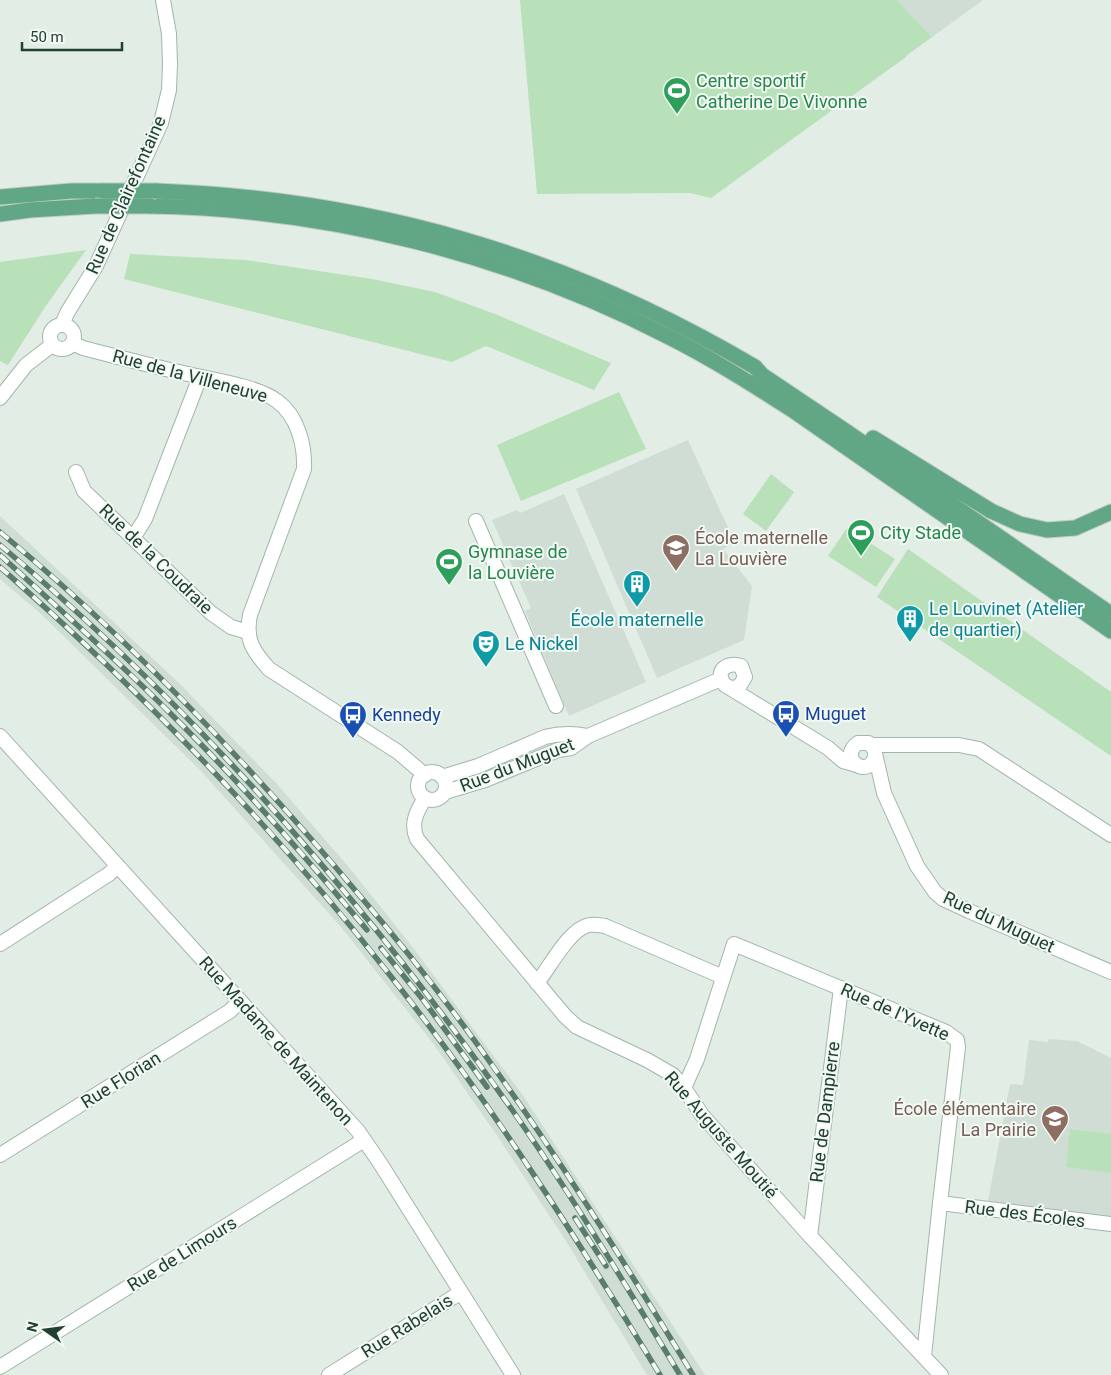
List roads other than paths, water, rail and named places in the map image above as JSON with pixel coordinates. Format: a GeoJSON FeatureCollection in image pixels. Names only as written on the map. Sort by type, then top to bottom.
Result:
{"type":"FeatureCollection","features":[{"type":"Feature","properties":{"kind":"main road"},"geometry":{"type":"LineString","coordinates":[[0,197],[72,191],[156,190],[242,196],[305,203],[398,221],[457,236],[515,254],[604,289],[697,334],[755,367],[765,369],[991,511],[1020,524],[1047,530],[1075,528],[1111,512]]}},
{"type":"Feature","properties":{"kind":"main road"},"geometry":{"type":"LineString","coordinates":[[0,214],[95,206],[150,206],[201,208],[278,215],[387,234],[433,245],[528,276],[595,302],[684,344],[762,390],[1111,631]]}},
{"type":"Feature","properties":{"kind":"main road"},"geometry":{"type":"LineString","coordinates":[[755,367],[762,375],[1111,614]]}},
{"type":"Feature","properties":{"kind":"street","name":"Rue de Clairefontaine"},"geometry":{"type":"LineString","coordinates":[[62,325],[67,313],[96,266],[161,123],[169,90],[170,64],[169,34],[162,0]]}},
{"type":"Feature","properties":{"kind":"street"},"geometry":{"type":"LineString","coordinates":[[62,325],[73,331],[74,339],[72,343],[63,349],[52,345],[50,333],[55,327],[62,325]]}},
{"type":"Feature","properties":{"kind":"street","name":"Rue de la Villeneuve"},"geometry":{"type":"LineString","coordinates":[[72,343],[91,350],[255,390],[280,402],[294,422],[303,446],[304,469],[256,597],[250,615],[248,632]]}},
{"type":"Feature","properties":{"kind":"street"},"geometry":{"type":"LineString","coordinates":[[0,398],[26,365],[52,345]]}},
{"type":"Feature","properties":{"kind":"street"},"geometry":{"type":"LineString","coordinates":[[133,538],[145,519],[200,377]]}},
{"type":"Feature","properties":{"kind":"street","name":"Rue de la Coudraie"},"geometry":{"type":"LineString","coordinates":[[76,472],[84,491],[210,613],[231,627],[248,632]]}},
{"type":"Feature","properties":{"kind":"street"},"geometry":{"type":"LineString","coordinates":[[476,521],[556,706]]}},
{"type":"Feature","properties":{"kind":"street"},"geometry":{"type":"LineString","coordinates":[[248,632],[251,644],[257,655],[269,669],[398,752],[425,775]]}},
{"type":"Feature","properties":{"kind":"street"},"geometry":{"type":"LineString","coordinates":[[734,664],[741,666],[745,677],[739,687],[726,684],[720,675],[723,668],[734,664]]}},
{"type":"Feature","properties":{"kind":"street","name":"Rue du Muguet"},"geometry":{"type":"LineString","coordinates":[[744,681],[759,705]]}},
{"type":"Feature","properties":{"kind":"street","name":"Rue du Muguet"},"geometry":{"type":"LineString","coordinates":[[445,792],[484,780],[558,750],[571,748],[588,736],[726,684],[828,748],[843,761],[858,766],[884,793]]}},
{"type":"Feature","properties":{"kind":"street","name":"Rue du Muguet"},"geometry":{"type":"LineString","coordinates":[[442,777],[478,766],[545,737],[556,734],[576,733],[588,736]]}},
{"type":"Feature","properties":{"kind":"street","name":"Rue Madame de Maintenon"},"geometry":{"type":"LineString","coordinates":[[0,736],[364,1140],[513,1375]]}},
{"type":"Feature","properties":{"kind":"street"},"geometry":{"type":"LineString","coordinates":[[828,748],[853,748],[862,742],[874,751],[960,745],[979,749],[1111,835]]}},
{"type":"Feature","properties":{"kind":"street"},"geometry":{"type":"LineString","coordinates":[[853,748],[851,758],[858,766],[864,767],[872,764],[874,751]]}},
{"type":"Feature","properties":{"kind":"street","name":"Rue du Muguet"},"geometry":{"type":"LineString","coordinates":[[874,751],[884,793],[917,866],[935,892],[943,898],[1111,972]]}},
{"type":"Feature","properties":{"kind":"street"},"geometry":{"type":"LineString","coordinates":[[436,773],[442,777],[446,784],[443,796],[436,800],[424,798],[419,791],[421,778],[425,775],[436,773]]}},
{"type":"Feature","properties":{"kind":"street","name":"Rue Auguste Moutié"},"geometry":{"type":"LineString","coordinates":[[424,798],[414,820],[414,833],[417,839],[565,1016],[577,1027],[673,1075],[702,1115],[810,1236],[941,1375]]}},
{"type":"Feature","properties":{"kind":"street"},"geometry":{"type":"LineString","coordinates":[[0,944],[109,874],[117,866]]}},
{"type":"Feature","properties":{"kind":"street"},"geometry":{"type":"LineString","coordinates":[[537,983],[571,936],[581,928],[596,925],[604,926],[724,977]]}},
{"type":"Feature","properties":{"kind":"street","name":"Rue de l'Yvette"},"geometry":{"type":"LineString","coordinates":[[684,1088],[697,1059],[734,944],[946,1032],[957,1040],[958,1047],[924,1356]]}},
{"type":"Feature","properties":{"kind":"street","name":"Rue de Dampierre"},"geometry":{"type":"LineString","coordinates":[[810,1236],[841,988]]}},
{"type":"Feature","properties":{"kind":"street","name":"Rue Florian"},"geometry":{"type":"LineString","coordinates":[[0,1155],[230,1011],[239,1002]]}},
{"type":"Feature","properties":{"kind":"street","name":"Rue de Limours"},"geometry":{"type":"LineString","coordinates":[[0,1367],[364,1140]]}},
{"type":"Feature","properties":{"kind":"street","name":"Rue des Écoles"},"geometry":{"type":"LineString","coordinates":[[940,1203],[1111,1224]]}},
{"type":"Feature","properties":{"kind":"street","name":"Rue Rabelais"},"geometry":{"type":"LineString","coordinates":[[329,1375],[460,1293]]}},
{"type":"Feature","properties":{"kind":"railway"},"geometry":{"type":"LineString","coordinates":[[0,532],[96,616],[233,752],[318,847],[397,940],[468,1032],[527,1115],[600,1226],[693,1375]]}},
{"type":"Feature","properties":{"kind":"railway"},"geometry":{"type":"LineString","coordinates":[[0,545],[73,608],[211,742],[276,813],[400,960],[459,1036],[537,1146],[620,1276],[680,1375]]}},
{"type":"Feature","properties":{"kind":"railway"},"geometry":{"type":"LineString","coordinates":[[0,555],[128,672],[195,738],[271,819],[367,930]]}},
{"type":"Feature","properties":{"kind":"railway"},"geometry":{"type":"LineString","coordinates":[[0,567],[104,662],[204,761],[299,865],[345,919],[426,1022],[497,1120],[564,1221],[660,1375]]}},
{"type":"Feature","properties":{"kind":"railway"},"geometry":{"type":"LineString","coordinates":[[381,948],[424,1001],[487,1087]]}},
{"type":"Feature","properties":{"kind":"railway"},"geometry":{"type":"LineString","coordinates":[[575,1218],[606,1266]]}},
{"type":"Feature","properties":{"kind":"place","name":"Centre sportif Catherine De Vivonne"},"geometry":{"type":"Point","coordinates":[677,115]}},
{"type":"Feature","properties":{"kind":"place","name":"City Stade"},"geometry":{"type":"Point","coordinates":[861,557]}},
{"type":"Feature","properties":{"kind":"place","name":"École maternelle La Louvière"},"geometry":{"type":"Point","coordinates":[676,572]}},
{"type":"Feature","properties":{"kind":"place","name":"Gymnase de la Louvière"},"geometry":{"type":"Point","coordinates":[449,586]}},
{"type":"Feature","properties":{"kind":"place","name":"École maternelle"},"geometry":{"type":"Point","coordinates":[637,608]}},
{"type":"Feature","properties":{"kind":"place","name":"Le Louvinet (Atelier de quartier)"},"geometry":{"type":"Point","coordinates":[910,643]}},
{"type":"Feature","properties":{"kind":"place","name":"Le Nickel"},"geometry":{"type":"Point","coordinates":[486,668]}},
{"type":"Feature","properties":{"kind":"place","name":"Muguet"},"geometry":{"type":"Point","coordinates":[786,738]}},
{"type":"Feature","properties":{"kind":"place","name":"Kennedy"},"geometry":{"type":"Point","coordinates":[353,739]}},
{"type":"Feature","properties":{"kind":"place","name":"École élémentaire La Prairie"},"geometry":{"type":"Point","coordinates":[1055,1143]}}]}
